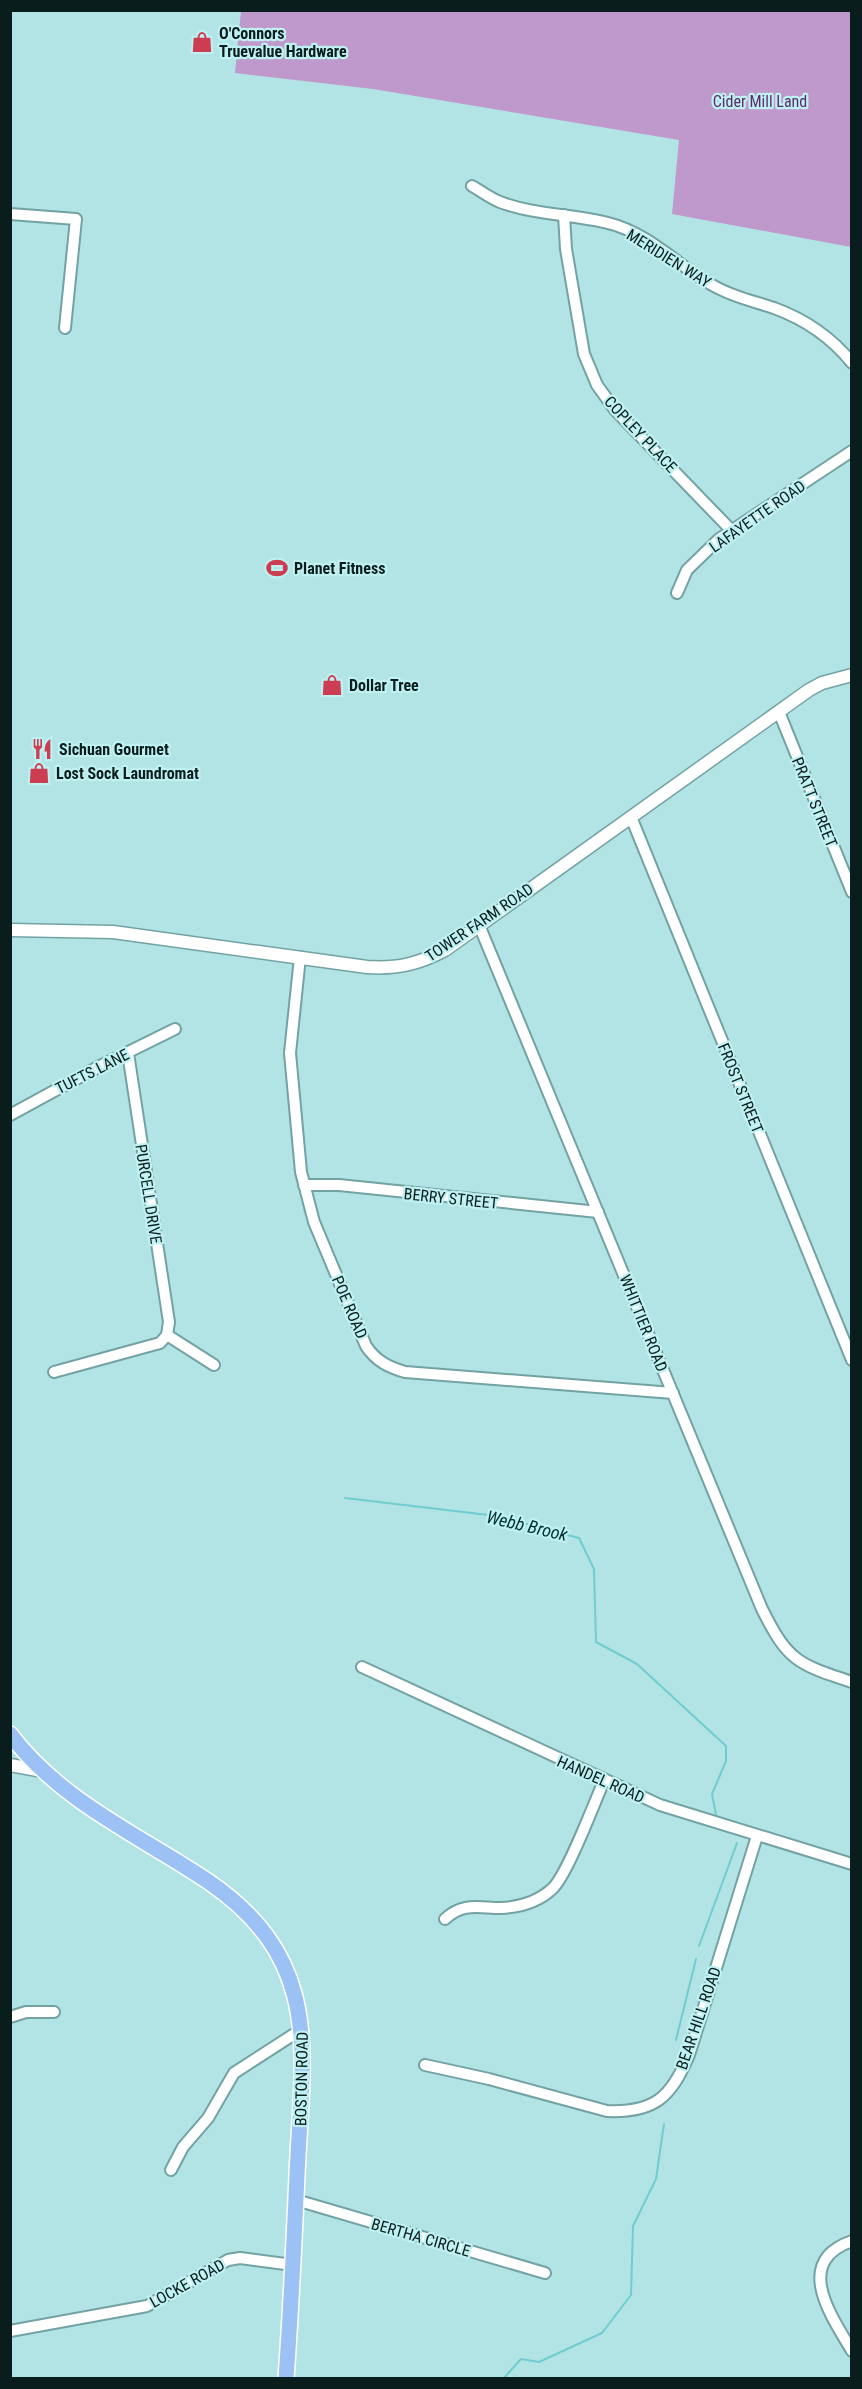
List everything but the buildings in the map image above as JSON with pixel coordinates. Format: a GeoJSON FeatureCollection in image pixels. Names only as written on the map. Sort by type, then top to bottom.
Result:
{"type":"FeatureCollection","features":[{"type":"Feature","properties":{"kind":"main road","name":"BOSTON ROAD"},"geometry":{"type":"LineString","coordinates":[[10,1734],[43,1771],[85,1804],[210,1883],[251,1917],[280,1956],[295,1991],[302,2030],[304,2076],[286,2379]]}},
{"type":"Feature","properties":{"kind":"street","name":"MERIDIEN WAY"},"geometry":{"type":"LineString","coordinates":[[472,186],[498,201],[524,209],[610,223],[642,238],[722,291],[776,309],[812,327],[852,363]]}},
{"type":"Feature","properties":{"kind":"street"},"geometry":{"type":"LineString","coordinates":[[10,214],[76,219],[65,328]]}},
{"type":"Feature","properties":{"kind":"street","name":"COPLEY PLACE"},"geometry":{"type":"LineString","coordinates":[[564,215],[576,315],[584,354],[597,385],[615,410],[732,531]]}},
{"type":"Feature","properties":{"kind":"street","name":"LAFAYETTE ROAD"},"geometry":{"type":"LineString","coordinates":[[677,593],[683,578],[696,559],[732,531],[852,451]]}},
{"type":"Feature","properties":{"kind":"street","name":"TOWER FARM ROAD"},"geometry":{"type":"LineString","coordinates":[[10,930],[113,932],[368,967],[400,967],[428,959],[822,683],[852,675]]}},
{"type":"Feature","properties":{"kind":"street","name":"PRATT STREET"},"geometry":{"type":"LineString","coordinates":[[779,712],[852,892]]}},
{"type":"Feature","properties":{"kind":"street","name":"FROST STREET"},"geometry":{"type":"LineString","coordinates":[[631,817],[852,1360]]}},
{"type":"Feature","properties":{"kind":"street","name":"WHITTIER ROAD"},"geometry":{"type":"LineString","coordinates":[[479,925],[762,1610],[782,1647],[804,1664],[852,1682]]}},
{"type":"Feature","properties":{"kind":"street","name":"POE ROAD"},"geometry":{"type":"LineString","coordinates":[[300,957],[290,1053],[304,1185],[314,1222],[366,1346],[373,1356],[386,1365],[405,1372],[673,1394]]}},
{"type":"Feature","properties":{"kind":"street","name":"TUFTS LANE"},"geometry":{"type":"LineString","coordinates":[[10,1115],[99,1066],[175,1029]]}},
{"type":"Feature","properties":{"kind":"street","name":"PURCELL DRIVE"},"geometry":{"type":"LineString","coordinates":[[128,1053],[169,1322],[167,1335]]}},
{"type":"Feature","properties":{"kind":"street","name":"BERRY STREET"},"geometry":{"type":"LineString","coordinates":[[304,1185],[339,1185],[598,1212]]}},
{"type":"Feature","properties":{"kind":"street"},"geometry":{"type":"LineString","coordinates":[[54,1372],[160,1343],[167,1335],[214,1365]]}},
{"type":"Feature","properties":{"kind":"street","name":"HANDEL ROAD"},"geometry":{"type":"LineString","coordinates":[[362,1667],[660,1805],[852,1864]]}},
{"type":"Feature","properties":{"kind":"street"},"geometry":{"type":"LineString","coordinates":[[10,1765],[43,1771]]}},
{"type":"Feature","properties":{"kind":"street"},"geometry":{"type":"LineString","coordinates":[[445,1919],[456,1909],[513,1907],[532,1902],[554,1887],[604,1781]]}},
{"type":"Feature","properties":{"kind":"street","name":"BEAR HILL ROAD"},"geometry":{"type":"LineString","coordinates":[[425,2066],[489,2079],[607,2111],[627,2112],[653,2106],[672,2087],[689,2055],[757,1836]]}},
{"type":"Feature","properties":{"kind":"street"},"geometry":{"type":"LineString","coordinates":[[10,2017],[26,2012],[54,2012]]}},
{"type":"Feature","properties":{"kind":"street"},"geometry":{"type":"LineString","coordinates":[[171,2170],[183,2147],[208,2118],[234,2073],[302,2030]]}},
{"type":"Feature","properties":{"kind":"street","name":"BERTHA CIRCLE"},"geometry":{"type":"LineString","coordinates":[[297,2200],[545,2273]]}},
{"type":"Feature","properties":{"kind":"street"},"geometry":{"type":"LineString","coordinates":[[852,2241],[837,2249],[827,2259],[821,2271],[819,2285],[825,2306],[852,2351]]}},
{"type":"Feature","properties":{"kind":"street","name":"LOCKE ROAD"},"geometry":{"type":"LineString","coordinates":[[10,2331],[147,2306],[228,2259],[248,2259],[293,2265]]}},
{"type":"Feature","properties":{"kind":"green space","name":"Cider Mill Land"},"geometry":{"type":"Polygon","coordinates":[[[241,11],[851,11],[851,247],[672,214],[679,140],[373,89],[235,73],[241,11]]]}},
{"type":"Feature","properties":{"kind":"waterway","name":"Webb Brook"},"geometry":{"type":"LineString","coordinates":[[345,1498],[497,1516],[579,1538],[594,1569],[596,1642],[637,1664],[726,1746],[726,1761],[712,1794],[716,1815]]}},
{"type":"Feature","properties":{"kind":"waterway","name":"Webb Brook"},"geometry":{"type":"LineString","coordinates":[[699,1946],[737,1843]]}},
{"type":"Feature","properties":{"kind":"waterway","name":"Webb Brook"},"geometry":{"type":"LineString","coordinates":[[676,2040],[696,1959]]}},
{"type":"Feature","properties":{"kind":"waterway","name":"Webb Brook"},"geometry":{"type":"LineString","coordinates":[[504,2378],[521,2359],[539,2362],[602,2333],[631,2295],[633,2226],[656,2179],[664,2124]]}},
{"type":"Feature","properties":{"kind":"place","name":"O'Connors Truevalue Hardware"},"geometry":{"type":"Point","coordinates":[202,42]}},
{"type":"Feature","properties":{"kind":"place","name":"Planet Fitness"},"geometry":{"type":"Point","coordinates":[277,568]}},
{"type":"Feature","properties":{"kind":"place","name":"Dollar Tree"},"geometry":{"type":"Point","coordinates":[332,685]}},
{"type":"Feature","properties":{"kind":"place","name":"Sichuan Gourmet"},"geometry":{"type":"Point","coordinates":[42,749]}},
{"type":"Feature","properties":{"kind":"place","name":"Lost Sock Laundromat"},"geometry":{"type":"Point","coordinates":[39,773]}}]}
